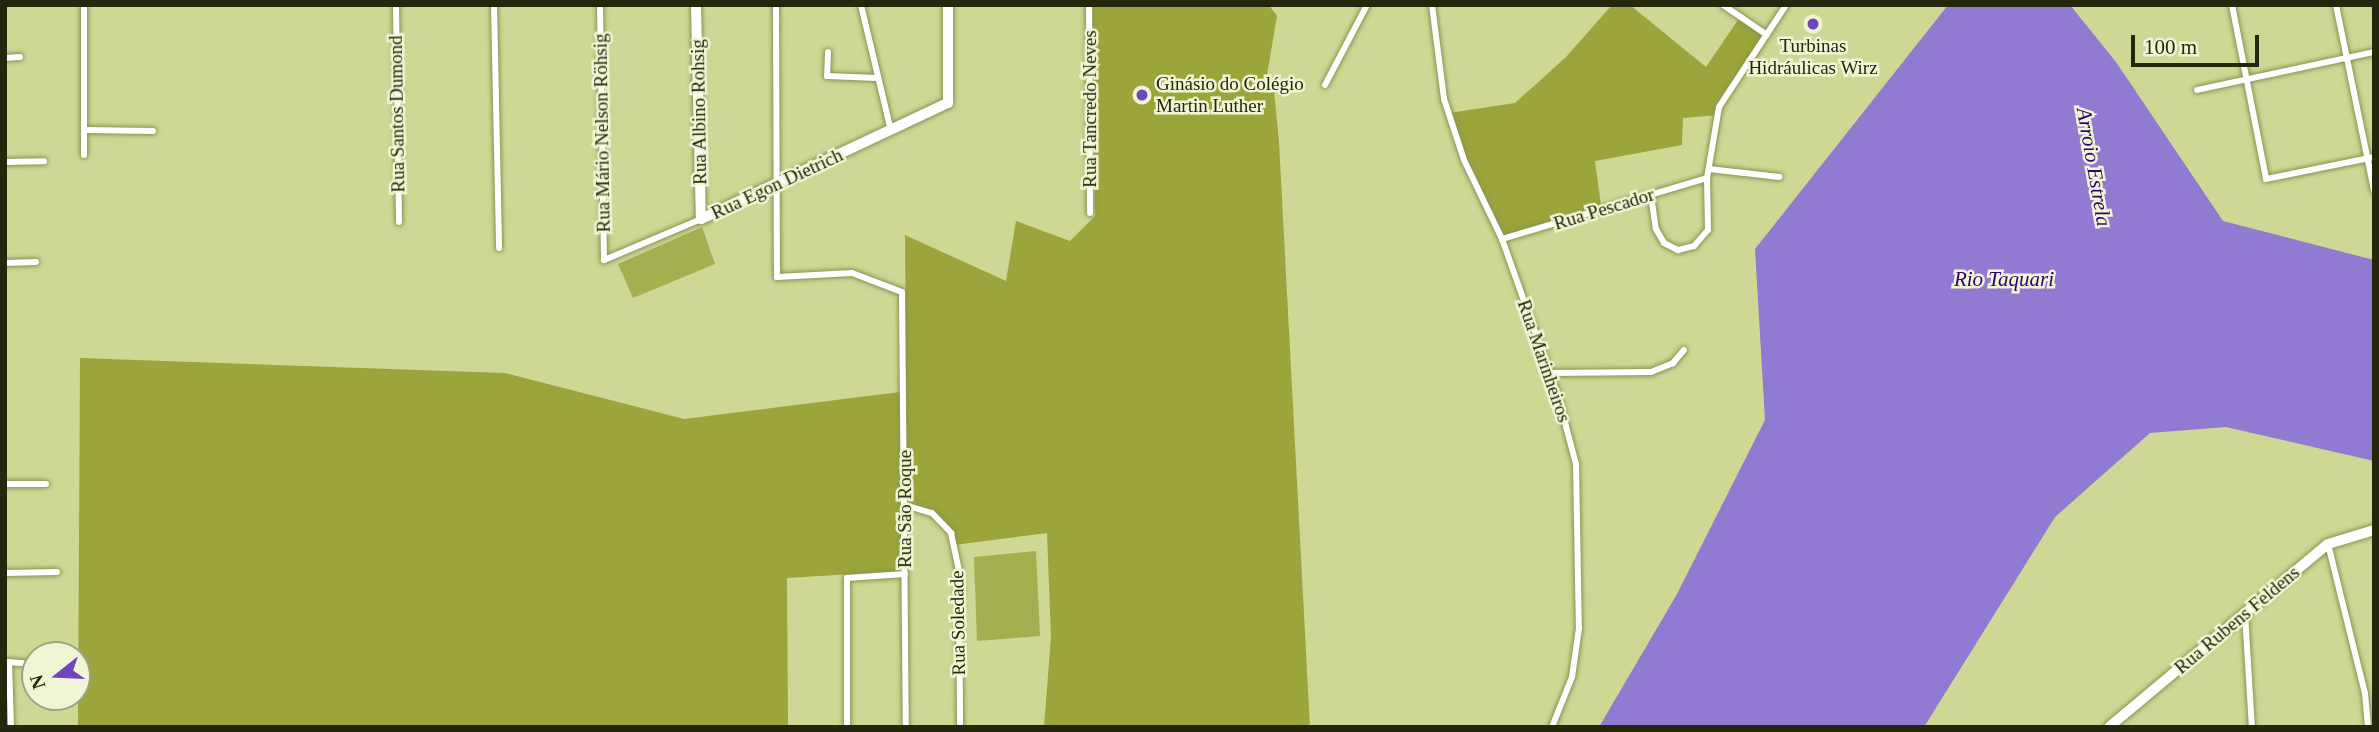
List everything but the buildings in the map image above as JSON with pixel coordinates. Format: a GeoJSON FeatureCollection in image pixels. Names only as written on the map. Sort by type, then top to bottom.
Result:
{"type":"FeatureCollection","features":[{"type":"Feature","properties":{"kind":"street"},"geometry":{"type":"LineString","coordinates":[[84,5],[84,155]]}},
{"type":"Feature","properties":{"kind":"street","name":"Rua Santos Dumond"},"geometry":{"type":"LineString","coordinates":[[396,5],[399,222]]}},
{"type":"Feature","properties":{"kind":"street"},"geometry":{"type":"LineString","coordinates":[[494,5],[499,248]]}},
{"type":"Feature","properties":{"kind":"street","name":"Rua Mário Nelson Röhsig"},"geometry":{"type":"LineString","coordinates":[[600,5],[604,260]]}},
{"type":"Feature","properties":{"kind":"street","name":"Rua Albino Rohsig"},"geometry":{"type":"LineString","coordinates":[[696,5],[701,219]]}},
{"type":"Feature","properties":{"kind":"street"},"geometry":{"type":"LineString","coordinates":[[776,5],[777,184]]}},
{"type":"Feature","properties":{"kind":"street"},"geometry":{"type":"LineString","coordinates":[[861,5],[891,131]]}},
{"type":"Feature","properties":{"kind":"street","name":"Rua Egon Dietrich"},"geometry":{"type":"LineString","coordinates":[[604,260],[701,219],[948,103],[948,5]]}},
{"type":"Feature","properties":{"kind":"street","name":"Rua Tancredo Neves"},"geometry":{"type":"LineString","coordinates":[[1089,5],[1090,213]]}},
{"type":"Feature","properties":{"kind":"street"},"geometry":{"type":"LineString","coordinates":[[1325,85],[1367,5]]}},
{"type":"Feature","properties":{"kind":"street","name":"Rua Marinheiros"},"geometry":{"type":"LineString","coordinates":[[1432,5],[1444,99],[1464,160],[1502,239],[1571,441],[1580,503],[1579,628],[1572,677],[1552,727]]}},
{"type":"Feature","properties":{"kind":"street"},"geometry":{"type":"LineString","coordinates":[[1723,5],[1767,35]]}},
{"type":"Feature","properties":{"kind":"street"},"geometry":{"type":"LineString","coordinates":[[1651,195],[1656,229],[1664,243],[1678,250],[1694,246],[1708,230],[1707,178],[1720,107],[1786,5]]}},
{"type":"Feature","properties":{"kind":"street"},"geometry":{"type":"LineString","coordinates":[[2232,5],[2266,179],[2371,158]]}},
{"type":"Feature","properties":{"kind":"street"},"geometry":{"type":"LineString","coordinates":[[2336,5],[2371,158],[2374,190]]}},
{"type":"Feature","properties":{"kind":"street"},"geometry":{"type":"LineString","coordinates":[[828,52],[827,76],[877,78]]}},
{"type":"Feature","properties":{"kind":"street"},"geometry":{"type":"LineString","coordinates":[[2197,90],[2374,52]]}},
{"type":"Feature","properties":{"kind":"street"},"geometry":{"type":"LineString","coordinates":[[5,58],[20,57]]}},
{"type":"Feature","properties":{"kind":"street"},"geometry":{"type":"LineString","coordinates":[[85,130],[153,131]]}},
{"type":"Feature","properties":{"kind":"street"},"geometry":{"type":"LineString","coordinates":[[5,162],[44,161]]}},
{"type":"Feature","properties":{"kind":"street"},"geometry":{"type":"LineString","coordinates":[[1709,169],[1780,177]]}},
{"type":"Feature","properties":{"kind":"street","name":"Rua Pescador"},"geometry":{"type":"LineString","coordinates":[[1502,239],[1707,178]]}},
{"type":"Feature","properties":{"kind":"street","name":"Rua São Roque"},"geometry":{"type":"LineString","coordinates":[[777,184],[777,277],[852,273],[902,292],[906,727]]}},
{"type":"Feature","properties":{"kind":"street"},"geometry":{"type":"LineString","coordinates":[[5,263],[36,262]]}},
{"type":"Feature","properties":{"kind":"street"},"geometry":{"type":"LineString","coordinates":[[1549,373],[1651,372],[1673,363],[1684,350]]}},
{"type":"Feature","properties":{"kind":"street"},"geometry":{"type":"LineString","coordinates":[[5,484],[46,484]]}},
{"type":"Feature","properties":{"kind":"street","name":"Rua Soledade"},"geometry":{"type":"LineString","coordinates":[[905,505],[932,513],[951,533],[959,572],[960,727]]}},
{"type":"Feature","properties":{"kind":"street","name":"Rua Rubens Feldens"},"geometry":{"type":"LineString","coordinates":[[2109,727],[2328,544],[2374,530]]}},
{"type":"Feature","properties":{"kind":"street"},"geometry":{"type":"LineString","coordinates":[[2328,544],[2365,693],[2368,727]]}},
{"type":"Feature","properties":{"kind":"street"},"geometry":{"type":"LineString","coordinates":[[5,573],[57,572]]}},
{"type":"Feature","properties":{"kind":"street"},"geometry":{"type":"LineString","coordinates":[[847,727],[847,578],[905,574]]}},
{"type":"Feature","properties":{"kind":"street"},"geometry":{"type":"LineString","coordinates":[[2245,614],[2252,727]]}},
{"type":"Feature","properties":{"kind":"street"},"geometry":{"type":"LineString","coordinates":[[7,662],[11,727]]}},
{"type":"Feature","properties":{"kind":"green space"},"geometry":{"type":"Polygon","coordinates":[[[1093,5],[1269,5],[1277,16],[1266,81],[1274,90],[1279,142],[1310,727],[1044,727],[1051,637],[1047,533],[954,545],[952,534],[933,514],[907,506],[905,235],[1006,281],[1016,221],[1070,241],[1095,216],[1093,5]]]}},
{"type":"Feature","properties":{"kind":"green space"},"geometry":{"type":"Polygon","coordinates":[[[1612,5],[1630,5],[1706,67],[1740,17],[1767,35],[1718,115],[1683,118],[1682,145],[1595,161],[1601,205],[1502,239],[1464,160],[1449,113],[1515,103],[1566,57],[1612,5]]]}},
{"type":"Feature","properties":{"kind":"green space"},"geometry":{"type":"Polygon","coordinates":[[[702,227],[715,264],[633,298],[618,264],[702,227]]]}},
{"type":"Feature","properties":{"kind":"green space"},"geometry":{"type":"Polygon","coordinates":[[[80,358],[505,373],[684,419],[900,392],[902,571],[787,578],[788,727],[78,727],[78,711],[91,711],[91,641],[78,641],[80,358]]]}},
{"type":"Feature","properties":{"kind":"green space"},"geometry":{"type":"Polygon","coordinates":[[[1036,551],[1040,636],[977,641],[974,557],[1036,551]]]}},
{"type":"Feature","properties":{"kind":"water","name":"Rio Taquari"},"geometry":{"type":"Polygon","coordinates":[[[1948,5],[2070,5],[2116,62],[2223,221],[2374,260],[2374,461],[2226,427],[2150,433],[2055,517],[1924,727],[1599,727],[1677,594],[1765,420],[1755,249],[1948,5]]]}},
{"type":"Feature","properties":{"kind":"place","name":"Turbinas Hidráulicas Wirz"},"geometry":{"type":"Point","coordinates":[1813,24]}},
{"type":"Feature","properties":{"kind":"place","name":"Ginásio do Colégio Martin Luther"},"geometry":{"type":"Point","coordinates":[1142,95]}},
{"type":"Feature","properties":{"kind":"water label","name":"Arroio Estrela"},"geometry":{"type":"Point","coordinates":[2094,167]}}]}
